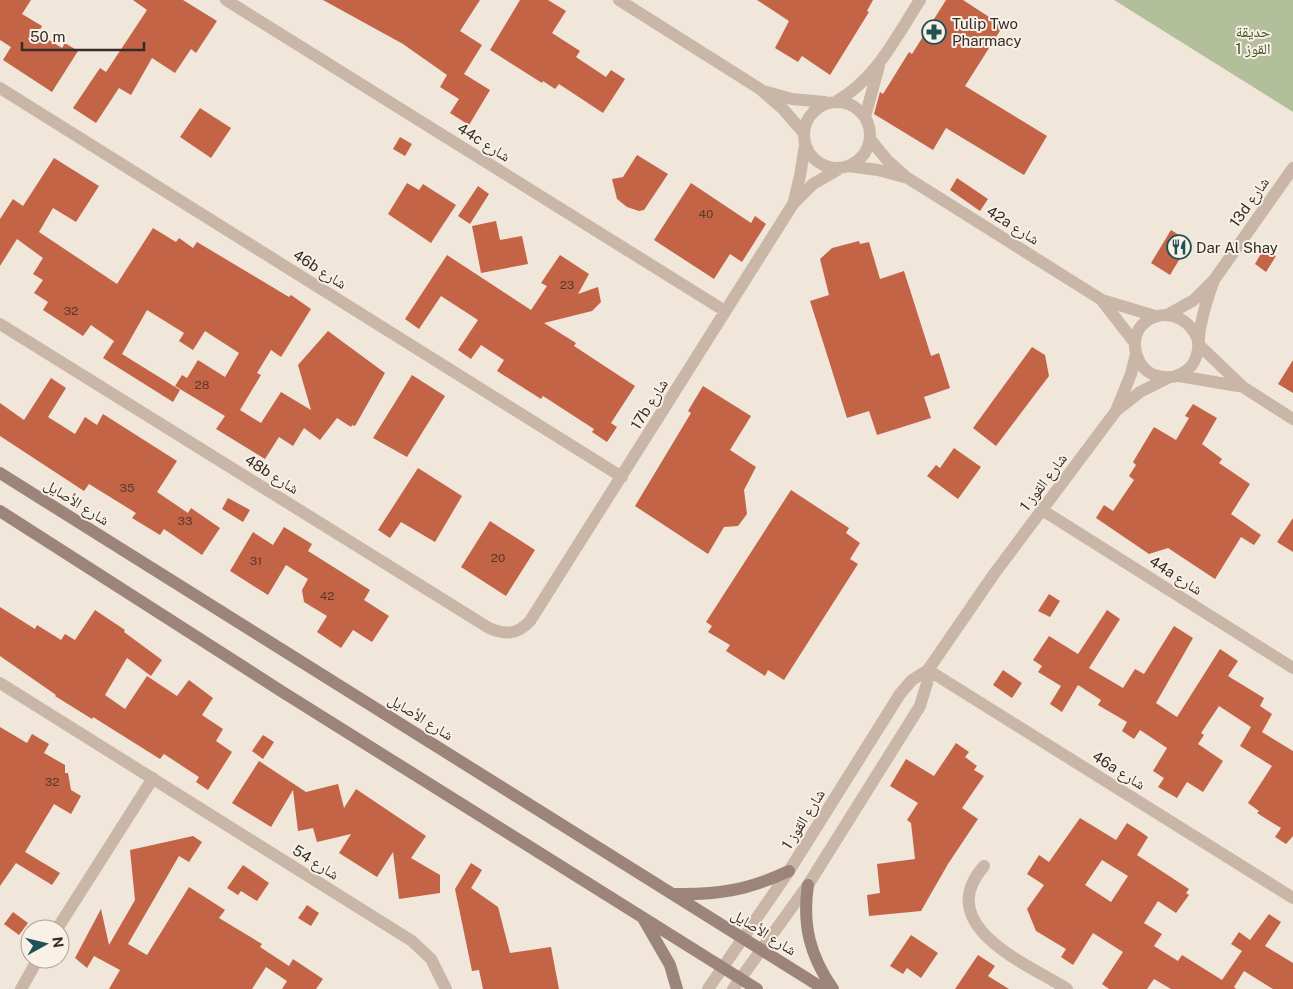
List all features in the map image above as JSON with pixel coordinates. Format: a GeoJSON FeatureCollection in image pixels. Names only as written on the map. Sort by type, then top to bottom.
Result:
{"type":"FeatureCollection","features":[{"type":"Feature","properties":{"kind":"main road","name":"شارع الأصايل"},"geometry":{"type":"LineString","coordinates":[[0,473],[824,989]]}},
{"type":"Feature","properties":{"kind":"main road"},"geometry":{"type":"LineString","coordinates":[[0,511],[280,691],[722,966],[736,984],[757,989]]}},
{"type":"Feature","properties":{"kind":"main road"},"geometry":{"type":"LineString","coordinates":[[673,894],[702,895],[737,891],[767,882],[789,871]]}},
{"type":"Feature","properties":{"kind":"main road"},"geometry":{"type":"LineString","coordinates":[[808,885],[805,905],[807,935],[816,964],[833,989]]}},
{"type":"Feature","properties":{"kind":"main road"},"geometry":{"type":"LineString","coordinates":[[642,916],[662,949],[677,989]]}},
{"type":"Feature","properties":{"kind":"street","name":"44c شارع"},"geometry":{"type":"LineString","coordinates":[[226,0],[725,311]]}},
{"type":"Feature","properties":{"kind":"street"},"geometry":{"type":"LineString","coordinates":[[619,0],[760,89],[803,132]]}},
{"type":"Feature","properties":{"kind":"street"},"geometry":{"type":"LineString","coordinates":[[760,89],[792,99],[831,102],[853,105],[865,117],[869,128],[870,139],[866,150],[858,160],[843,168],[819,163],[811,156],[805,145],[803,132],[807,120],[814,109],[831,102],[856,88],[880,63],[920,0]]}},
{"type":"Feature","properties":{"kind":"street"},"geometry":{"type":"LineString","coordinates":[[865,117],[880,63]]}},
{"type":"Feature","properties":{"kind":"street","name":"46b شارع"},"geometry":{"type":"LineString","coordinates":[[0,88],[622,477]]}},
{"type":"Feature","properties":{"kind":"street","name":"42a شارع"},"geometry":{"type":"LineString","coordinates":[[870,139],[887,160],[906,177],[1102,300],[1155,316]]}},
{"type":"Feature","properties":{"kind":"street","name":"17b شارع"},"geometry":{"type":"LineString","coordinates":[[793,204],[805,145]]}},
{"type":"Feature","properties":{"kind":"street","name":"17b شارع"},"geometry":{"type":"LineString","coordinates":[[530,621],[793,204],[813,184],[843,168]]}},
{"type":"Feature","properties":{"kind":"street","name":"42a شارع"},"geometry":{"type":"LineString","coordinates":[[843,168],[878,170],[906,177]]}},
{"type":"Feature","properties":{"kind":"street","name":"13d شارع"},"geometry":{"type":"LineString","coordinates":[[1168,314],[1194,300],[1214,280],[1292,170]]}},
{"type":"Feature","properties":{"kind":"street","name":"13d شارع"},"geometry":{"type":"LineString","coordinates":[[1198,342],[1204,309],[1214,280]]}},
{"type":"Feature","properties":{"kind":"street","name":"42a شارع"},"geometry":{"type":"LineString","coordinates":[[1102,300],[1135,349]]}},
{"type":"Feature","properties":{"kind":"street"},"geometry":{"type":"LineString","coordinates":[[1243,387],[1211,380],[1160,377],[1145,369],[1135,349],[1141,327],[1155,316],[1168,314],[1187,322],[1198,342],[1243,387],[1293,419]]}},
{"type":"Feature","properties":{"kind":"street","name":"48b شارع"},"geometry":{"type":"LineString","coordinates":[[0,324],[489,628],[507,634],[516,632],[530,621]]}},
{"type":"Feature","properties":{"kind":"street"},"geometry":{"type":"LineString","coordinates":[[1173,377],[1193,363],[1198,342]]}},
{"type":"Feature","properties":{"kind":"street","name":"شارع القوز 1"},"geometry":{"type":"LineString","coordinates":[[708,989],[789,871],[900,694],[912,680],[928,670],[1042,510],[1116,411],[1131,374],[1135,349]]}},
{"type":"Feature","properties":{"kind":"street","name":"شارع القوز 1"},"geometry":{"type":"LineString","coordinates":[[1116,411],[1140,392],[1173,377]]}},
{"type":"Feature","properties":{"kind":"street","name":"44a شارع"},"geometry":{"type":"LineString","coordinates":[[1042,510],[1293,668]]}},
{"type":"Feature","properties":{"kind":"street","name":"شارع القوز 1"},"geometry":{"type":"LineString","coordinates":[[736,984],[808,885],[920,706],[927,683],[928,670]]}},
{"type":"Feature","properties":{"kind":"street","name":"46a شارع"},"geometry":{"type":"LineString","coordinates":[[928,670],[1293,898]]}},
{"type":"Feature","properties":{"kind":"street","name":"شارع 54"},"geometry":{"type":"LineString","coordinates":[[0,683],[412,941],[431,959],[446,989]]}},
{"type":"Feature","properties":{"kind":"street"},"geometry":{"type":"LineString","coordinates":[[63,919],[153,778]]}},
{"type":"Feature","properties":{"kind":"street"},"geometry":{"type":"LineString","coordinates":[[984,866],[976,876],[968,900],[970,915],[976,927],[997,946],[1067,989]]}},
{"type":"Feature","properties":{"kind":"street"},"geometry":{"type":"LineString","coordinates":[[21,989],[32,969]]}},
{"type":"Feature","properties":{"kind":"green space","name":"حديقة القوز 1"},"geometry":{"type":"Polygon","coordinates":[[[1114,0],[1293,0],[1293,112],[1114,0]]]}},
{"type":"Feature","properties":{"kind":"building"},"geometry":{"type":"Polygon","coordinates":[[[0,0],[31,0],[22,14],[42,26],[38,33],[62,48],[65,43],[78,51],[52,92],[3,60],[11,47],[0,40],[0,0]]]}},
{"type":"Feature","properties":{"kind":"building"},"geometry":{"type":"Polygon","coordinates":[[[133,0],[183,0],[217,21],[196,53],[191,49],[175,73],[152,58],[131,95],[119,88],[96,123],[73,108],[100,68],[106,72],[147,10],[133,0]]]}},
{"type":"Feature","properties":{"kind":"building"},"geometry":{"type":"Polygon","coordinates":[[[323,0],[480,0],[460,31],[482,45],[464,74],[490,90],[469,125],[450,113],[459,99],[440,87],[447,75],[403,44],[323,0]]]}},
{"type":"Feature","properties":{"kind":"building"},"geometry":{"type":"Polygon","coordinates":[[[520,0],[548,0],[566,11],[552,33],[580,51],[576,57],[606,77],[611,70],[625,79],[603,113],[559,84],[555,89],[543,81],[542,83],[490,50],[520,0]]]}},
{"type":"Feature","properties":{"kind":"building"},"geometry":{"type":"Polygon","coordinates":[[[757,0],[873,0],[867,11],[869,12],[830,75],[802,56],[798,62],[775,48],[789,21],[757,0]]]}},
{"type":"Feature","properties":{"kind":"building"},"geometry":{"type":"Polygon","coordinates":[[[946,0],[963,0],[1003,26],[965,86],[1047,136],[1024,175],[946,128],[933,150],[874,114],[880,92],[883,94],[909,52],[912,54],[946,0]]]}},
{"type":"Feature","properties":{"kind":"building"},"geometry":{"type":"Polygon","coordinates":[[[200,108],[231,128],[211,158],[180,137],[200,108]]]}},
{"type":"Feature","properties":{"kind":"building"},"geometry":{"type":"Polygon","coordinates":[[[400,137],[412,144],[405,156],[393,149],[400,137]]]}},
{"type":"Feature","properties":{"kind":"building"},"geometry":{"type":"Polygon","coordinates":[[[637,155],[668,174],[644,210],[639,211],[627,207],[617,199],[612,179],[623,177],[637,155]]]}},
{"type":"Feature","properties":{"kind":"building"},"geometry":{"type":"Polygon","coordinates":[[[54,158],[99,186],[76,222],[53,208],[39,232],[117,284],[153,228],[176,242],[179,238],[193,248],[197,242],[289,297],[291,295],[311,309],[281,357],[271,350],[257,373],[261,375],[240,410],[261,423],[281,392],[311,410],[298,365],[328,331],[385,373],[355,426],[352,425],[351,427],[337,418],[320,440],[304,428],[293,446],[279,437],[265,459],[216,429],[225,416],[175,386],[182,375],[187,378],[198,360],[225,377],[239,353],[205,331],[193,350],[179,341],[184,333],[147,310],[122,354],[180,390],[173,402],[103,358],[114,341],[91,325],[83,336],[43,310],[48,302],[34,293],[43,280],[33,274],[43,258],[17,239],[0,266],[0,219],[13,199],[23,206],[54,158]]]}},
{"type":"Feature","properties":{"kind":"building"},"geometry":{"type":"Polygon","coordinates":[[[957,178],[988,199],[980,211],[950,190],[957,178]]]}},
{"type":"Feature","properties":{"kind":"building"},"geometry":{"type":"Polygon","coordinates":[[[407,183],[419,190],[423,184],[456,205],[431,243],[388,214],[407,183]]]}},
{"type":"Feature","properties":{"kind":"building"},"geometry":{"type":"Polygon","coordinates":[[[691,183],[751,223],[755,216],[766,224],[742,262],[730,254],[714,279],[654,240],[691,183]]]}},
{"type":"Feature","properties":{"kind":"building"},"geometry":{"type":"Polygon","coordinates":[[[478,186],[489,194],[470,224],[458,216],[478,186]]]}},
{"type":"Feature","properties":{"kind":"building"},"geometry":{"type":"Polygon","coordinates":[[[496,221],[500,240],[522,236],[528,264],[481,273],[472,226],[496,221]]]}},
{"type":"Feature","properties":{"kind":"building"},"geometry":{"type":"Polygon","coordinates":[[[1171,230],[1190,242],[1170,275],[1151,263],[1171,230]]]}},
{"type":"Feature","properties":{"kind":"building"},"geometry":{"type":"Polygon","coordinates":[[[859,241],[860,244],[869,242],[880,279],[904,271],[931,356],[939,353],[950,388],[924,397],[931,418],[877,435],[869,411],[847,418],[810,301],[829,295],[820,259],[832,248],[859,241]]]}},
{"type":"Feature","properties":{"kind":"building"},"geometry":{"type":"Polygon","coordinates":[[[1264,248],[1276,256],[1266,272],[1255,264],[1264,248]]]}},
{"type":"Feature","properties":{"kind":"building"},"geometry":{"type":"Polygon","coordinates":[[[447,255],[531,310],[547,286],[541,283],[560,255],[589,274],[578,294],[598,287],[601,302],[592,311],[544,323],[576,343],[574,346],[635,386],[611,423],[617,427],[607,442],[592,432],[594,429],[543,396],[541,399],[497,371],[504,360],[481,345],[471,359],[458,350],[478,320],[441,296],[419,329],[405,319],[447,255]]]}},
{"type":"Feature","properties":{"kind":"building"},"geometry":{"type":"Polygon","coordinates":[[[1032,347],[1045,355],[1049,376],[996,446],[973,428],[1032,347]]]}},
{"type":"Feature","properties":{"kind":"building"},"geometry":{"type":"Polygon","coordinates":[[[1293,360],[1293,393],[1278,384],[1293,360]]]}},
{"type":"Feature","properties":{"kind":"building"},"geometry":{"type":"Polygon","coordinates":[[[412,375],[445,396],[407,457],[373,438],[412,375]]]}},
{"type":"Feature","properties":{"kind":"building"},"geometry":{"type":"Polygon","coordinates":[[[51,378],[66,388],[48,417],[75,434],[85,417],[97,425],[103,414],[177,461],[157,492],[188,513],[191,508],[220,528],[202,555],[164,529],[160,535],[132,518],[136,513],[89,484],[84,491],[0,436],[0,403],[24,420],[51,378]]]}},
{"type":"Feature","properties":{"kind":"building"},"geometry":{"type":"Polygon","coordinates":[[[703,386],[751,416],[730,450],[756,467],[744,490],[747,514],[738,526],[724,527],[708,554],[635,506],[691,413],[688,411],[703,386]]]}},
{"type":"Feature","properties":{"kind":"building"},"geometry":{"type":"Polygon","coordinates":[[[1193,404],[1217,418],[1202,444],[1222,459],[1219,463],[1250,484],[1231,514],[1261,535],[1254,545],[1241,537],[1215,579],[1168,548],[1149,554],[1096,518],[1104,505],[1113,511],[1134,480],[1129,476],[1136,465],[1133,462],[1154,427],[1176,440],[1189,418],[1185,416],[1193,404]]]}},
{"type":"Feature","properties":{"kind":"building"},"geometry":{"type":"Polygon","coordinates":[[[954,448],[981,467],[958,499],[927,476],[936,465],[940,468],[954,448]]]}},
{"type":"Feature","properties":{"kind":"building"},"geometry":{"type":"Polygon","coordinates":[[[418,468],[462,496],[435,542],[401,522],[390,538],[378,530],[418,468]]]}},
{"type":"Feature","properties":{"kind":"building"},"geometry":{"type":"Polygon","coordinates":[[[791,490],[849,528],[846,533],[860,543],[850,559],[858,564],[784,680],[768,670],[765,676],[726,651],[730,645],[708,632],[712,626],[706,622],[791,490]]]}},
{"type":"Feature","properties":{"kind":"building"},"geometry":{"type":"Polygon","coordinates":[[[228,498],[250,510],[243,522],[222,509],[228,498]]]}},
{"type":"Feature","properties":{"kind":"building"},"geometry":{"type":"Polygon","coordinates":[[[1293,518],[1293,552],[1277,542],[1293,518]]]}},
{"type":"Feature","properties":{"kind":"building"},"geometry":{"type":"Polygon","coordinates":[[[490,521],[535,550],[506,596],[461,567],[490,521]]]}},
{"type":"Feature","properties":{"kind":"building"},"geometry":{"type":"Polygon","coordinates":[[[284,527],[312,544],[308,551],[370,590],[364,600],[389,616],[372,642],[353,630],[341,648],[317,632],[327,616],[304,602],[302,590],[308,579],[286,565],[268,595],[230,571],[253,532],[273,545],[284,527]]]}},
{"type":"Feature","properties":{"kind":"building"},"geometry":{"type":"Polygon","coordinates":[[[1049,594],[1060,601],[1050,617],[1038,611],[1049,594]]]}},
{"type":"Feature","properties":{"kind":"building"},"geometry":{"type":"Polygon","coordinates":[[[0,607],[35,629],[37,625],[61,640],[65,634],[75,640],[95,610],[125,630],[124,632],[162,660],[151,676],[127,658],[105,695],[125,709],[147,676],[177,696],[189,680],[213,698],[202,715],[223,729],[216,741],[232,752],[208,790],[196,782],[199,777],[164,754],[160,759],[93,717],[92,719],[55,696],[0,656],[0,607]]]}},
{"type":"Feature","properties":{"kind":"building"},"geometry":{"type":"Polygon","coordinates":[[[1107,610],[1120,619],[1089,668],[1123,688],[1135,669],[1144,674],[1174,626],[1193,638],[1156,703],[1177,717],[1220,649],[1238,661],[1228,676],[1264,698],[1260,706],[1272,714],[1262,732],[1293,751],[1293,836],[1286,844],[1275,837],[1281,828],[1257,813],[1259,811],[1248,803],[1272,766],[1240,746],[1251,727],[1219,706],[1201,733],[1204,735],[1198,744],[1223,761],[1203,792],[1187,782],[1177,798],[1158,787],[1164,778],[1153,771],[1167,748],[1140,730],[1134,739],[1122,731],[1127,722],[1098,705],[1101,700],[1078,685],[1062,712],[1050,704],[1061,686],[1038,672],[1042,666],[1033,660],[1049,636],[1078,654],[1107,610]]]}},
{"type":"Feature","properties":{"kind":"building"},"geometry":{"type":"Polygon","coordinates":[[[1003,670],[1022,683],[1012,698],[993,685],[1003,670]]]}},
{"type":"Feature","properties":{"kind":"building"},"geometry":{"type":"Polygon","coordinates":[[[0,727],[27,743],[32,734],[49,744],[44,753],[65,765],[65,773],[68,773],[71,790],[81,796],[71,814],[54,804],[25,852],[60,873],[52,885],[16,863],[0,886],[0,727]]]}},
{"type":"Feature","properties":{"kind":"building"},"geometry":{"type":"Polygon","coordinates":[[[263,735],[274,742],[263,759],[252,751],[263,735]]]}},
{"type":"Feature","properties":{"kind":"building"},"geometry":{"type":"Polygon","coordinates":[[[956,743],[969,752],[965,757],[977,766],[974,770],[984,776],[962,808],[978,819],[948,864],[921,911],[869,916],[867,895],[880,893],[877,864],[915,859],[911,823],[907,820],[918,803],[890,786],[906,759],[934,776],[956,743]]]}},
{"type":"Feature","properties":{"kind":"building"},"geometry":{"type":"Polygon","coordinates":[[[259,761],[306,792],[338,784],[344,808],[356,789],[426,836],[411,858],[440,875],[440,893],[399,899],[393,852],[377,877],[339,853],[351,834],[317,842],[313,828],[298,831],[293,790],[271,827],[232,803],[259,761]]]}},
{"type":"Feature","properties":{"kind":"building"},"geometry":{"type":"Polygon","coordinates":[[[1080,818],[1116,840],[1127,823],[1148,837],[1137,855],[1189,889],[1186,893],[1189,895],[1176,913],[1158,901],[1144,923],[1162,934],[1154,946],[1178,961],[1182,955],[1222,980],[1242,951],[1231,944],[1239,932],[1250,940],[1269,914],[1281,922],[1265,946],[1293,963],[1293,989],[1273,989],[1244,971],[1234,987],[1236,989],[1171,989],[1154,979],[1147,989],[1109,989],[1102,984],[1123,952],[1093,933],[1073,965],[1061,957],[1066,949],[1036,931],[1027,909],[1044,885],[1027,874],[1039,855],[1049,862],[1080,818]],[[1102,860],[1085,885],[1111,902],[1128,876],[1102,860]]]}},
{"type":"Feature","properties":{"kind":"building"},"geometry":{"type":"Polygon","coordinates":[[[193,836],[202,842],[189,862],[179,856],[128,944],[147,955],[189,887],[225,910],[219,918],[262,944],[260,947],[289,966],[293,959],[323,979],[316,989],[282,989],[287,981],[266,967],[252,989],[109,989],[120,970],[94,956],[87,968],[75,958],[101,909],[109,945],[135,900],[130,850],[193,836]]]}},
{"type":"Feature","properties":{"kind":"building"},"geometry":{"type":"Polygon","coordinates":[[[471,863],[482,870],[471,888],[498,907],[510,953],[551,947],[559,989],[483,989],[479,970],[472,971],[455,889],[471,863]]]}},
{"type":"Feature","properties":{"kind":"building"},"geometry":{"type":"Polygon","coordinates":[[[243,865],[269,883],[257,901],[241,891],[238,895],[227,888],[243,865]]]}},
{"type":"Feature","properties":{"kind":"building"},"geometry":{"type":"Polygon","coordinates":[[[307,905],[319,913],[311,926],[298,918],[307,905]]]}},
{"type":"Feature","properties":{"kind":"building"},"geometry":{"type":"Polygon","coordinates":[[[13,912],[23,919],[20,919],[19,935],[4,924],[13,912]]]}},
{"type":"Feature","properties":{"kind":"building"},"geometry":{"type":"Polygon","coordinates":[[[911,935],[938,953],[921,978],[907,968],[903,974],[890,966],[911,935]]]}},
{"type":"Feature","properties":{"kind":"building"},"geometry":{"type":"Polygon","coordinates":[[[978,955],[995,966],[988,976],[1009,989],[955,989],[978,955]]]}},
{"type":"Feature","properties":{"kind":"place","name":"Tulip Two Pharmacy"},"geometry":{"type":"Point","coordinates":[934,32]}},
{"type":"Feature","properties":{"kind":"place","name":"Dar Al Shay"},"geometry":{"type":"Point","coordinates":[1179,247]}}]}
